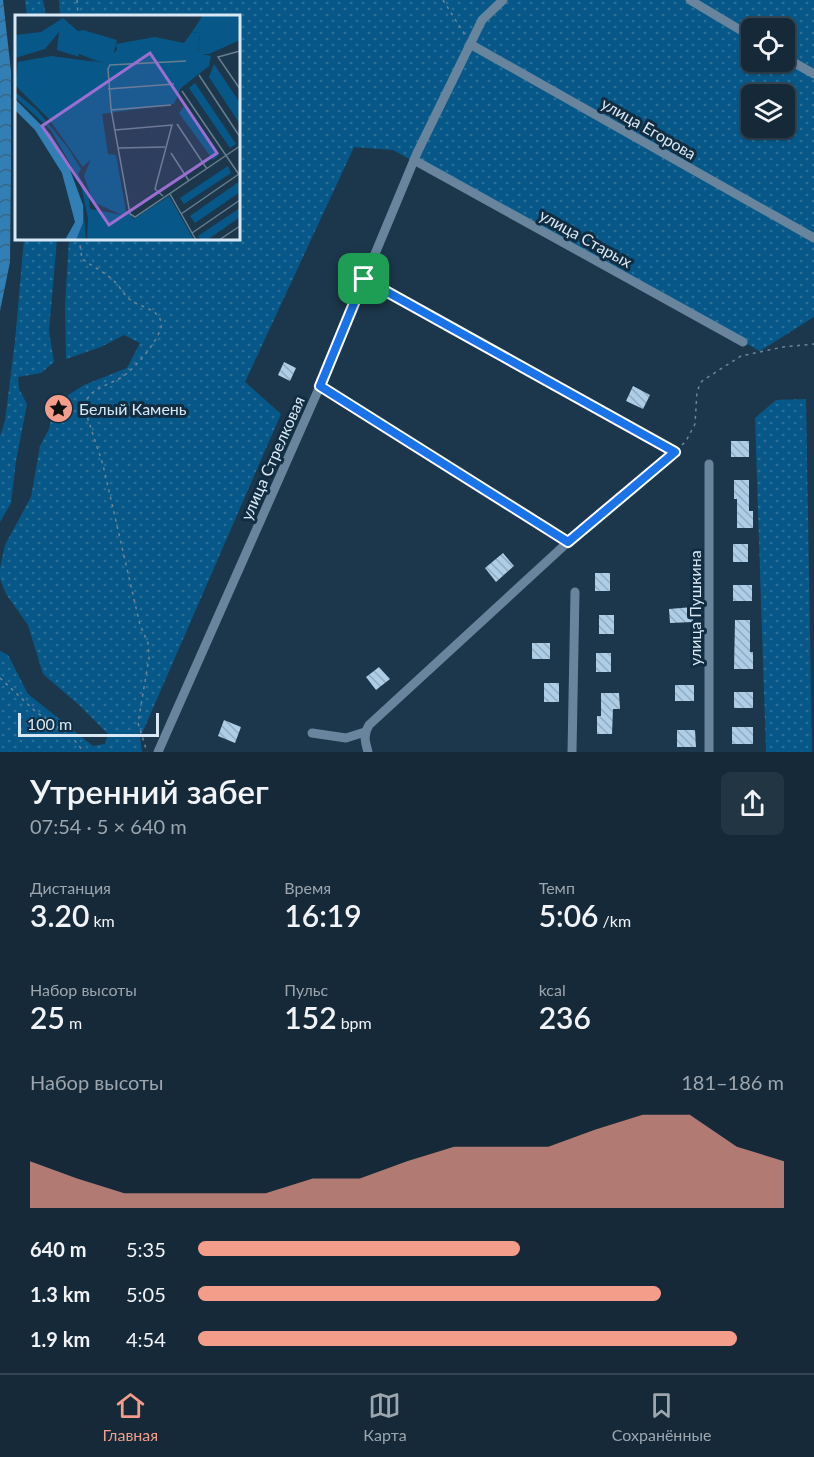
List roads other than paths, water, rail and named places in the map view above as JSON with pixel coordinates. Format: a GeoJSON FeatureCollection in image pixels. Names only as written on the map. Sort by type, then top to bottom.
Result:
{"type":"FeatureCollection","features":[{"type":"Feature","properties":{"kind":"street","name":"улица Стрелковая"},"geometry":{"type":"LineString","coordinates":[[158,752],[320,386],[414,160],[482,20],[503,0]]}},
{"type":"Feature","properties":{"kind":"street"},"geometry":{"type":"LineString","coordinates":[[690,0],[741,30]]}},
{"type":"Feature","properties":{"kind":"street","name":"улица Егорова"},"geometry":{"type":"LineString","coordinates":[[470,44],[814,238]]}},
{"type":"Feature","properties":{"kind":"street"},"geometry":{"type":"LineString","coordinates":[[795,63],[814,74]]}},
{"type":"Feature","properties":{"kind":"street","name":"улица Старых"},"geometry":{"type":"LineString","coordinates":[[414,160],[743,342]]}},
{"type":"Feature","properties":{"kind":"street"},"geometry":{"type":"LineString","coordinates":[[364,279],[675,452],[568,542],[369,725],[365,732],[368,752]]}},
{"type":"Feature","properties":{"kind":"street"},"geometry":{"type":"LineString","coordinates":[[320,386],[568,542]]}},
{"type":"Feature","properties":{"kind":"street","name":"улица Пушкина"},"geometry":{"type":"LineString","coordinates":[[709,752],[710,464]]}},
{"type":"Feature","properties":{"kind":"street"},"geometry":{"type":"LineString","coordinates":[[572,752],[575,592]]}},
{"type":"Feature","properties":{"kind":"street"},"geometry":{"type":"LineString","coordinates":[[312,733],[346,738],[365,732]]}},
{"type":"Feature","properties":{"kind":"water"},"geometry":{"type":"Polygon","coordinates":[[[0,0],[3,0],[11,71],[11,169],[10,262],[0,311],[0,0]]]}},
{"type":"Feature","properties":{"kind":"place","name":"Белый Камень"},"geometry":{"type":"Point","coordinates":[58,408]}}]}
